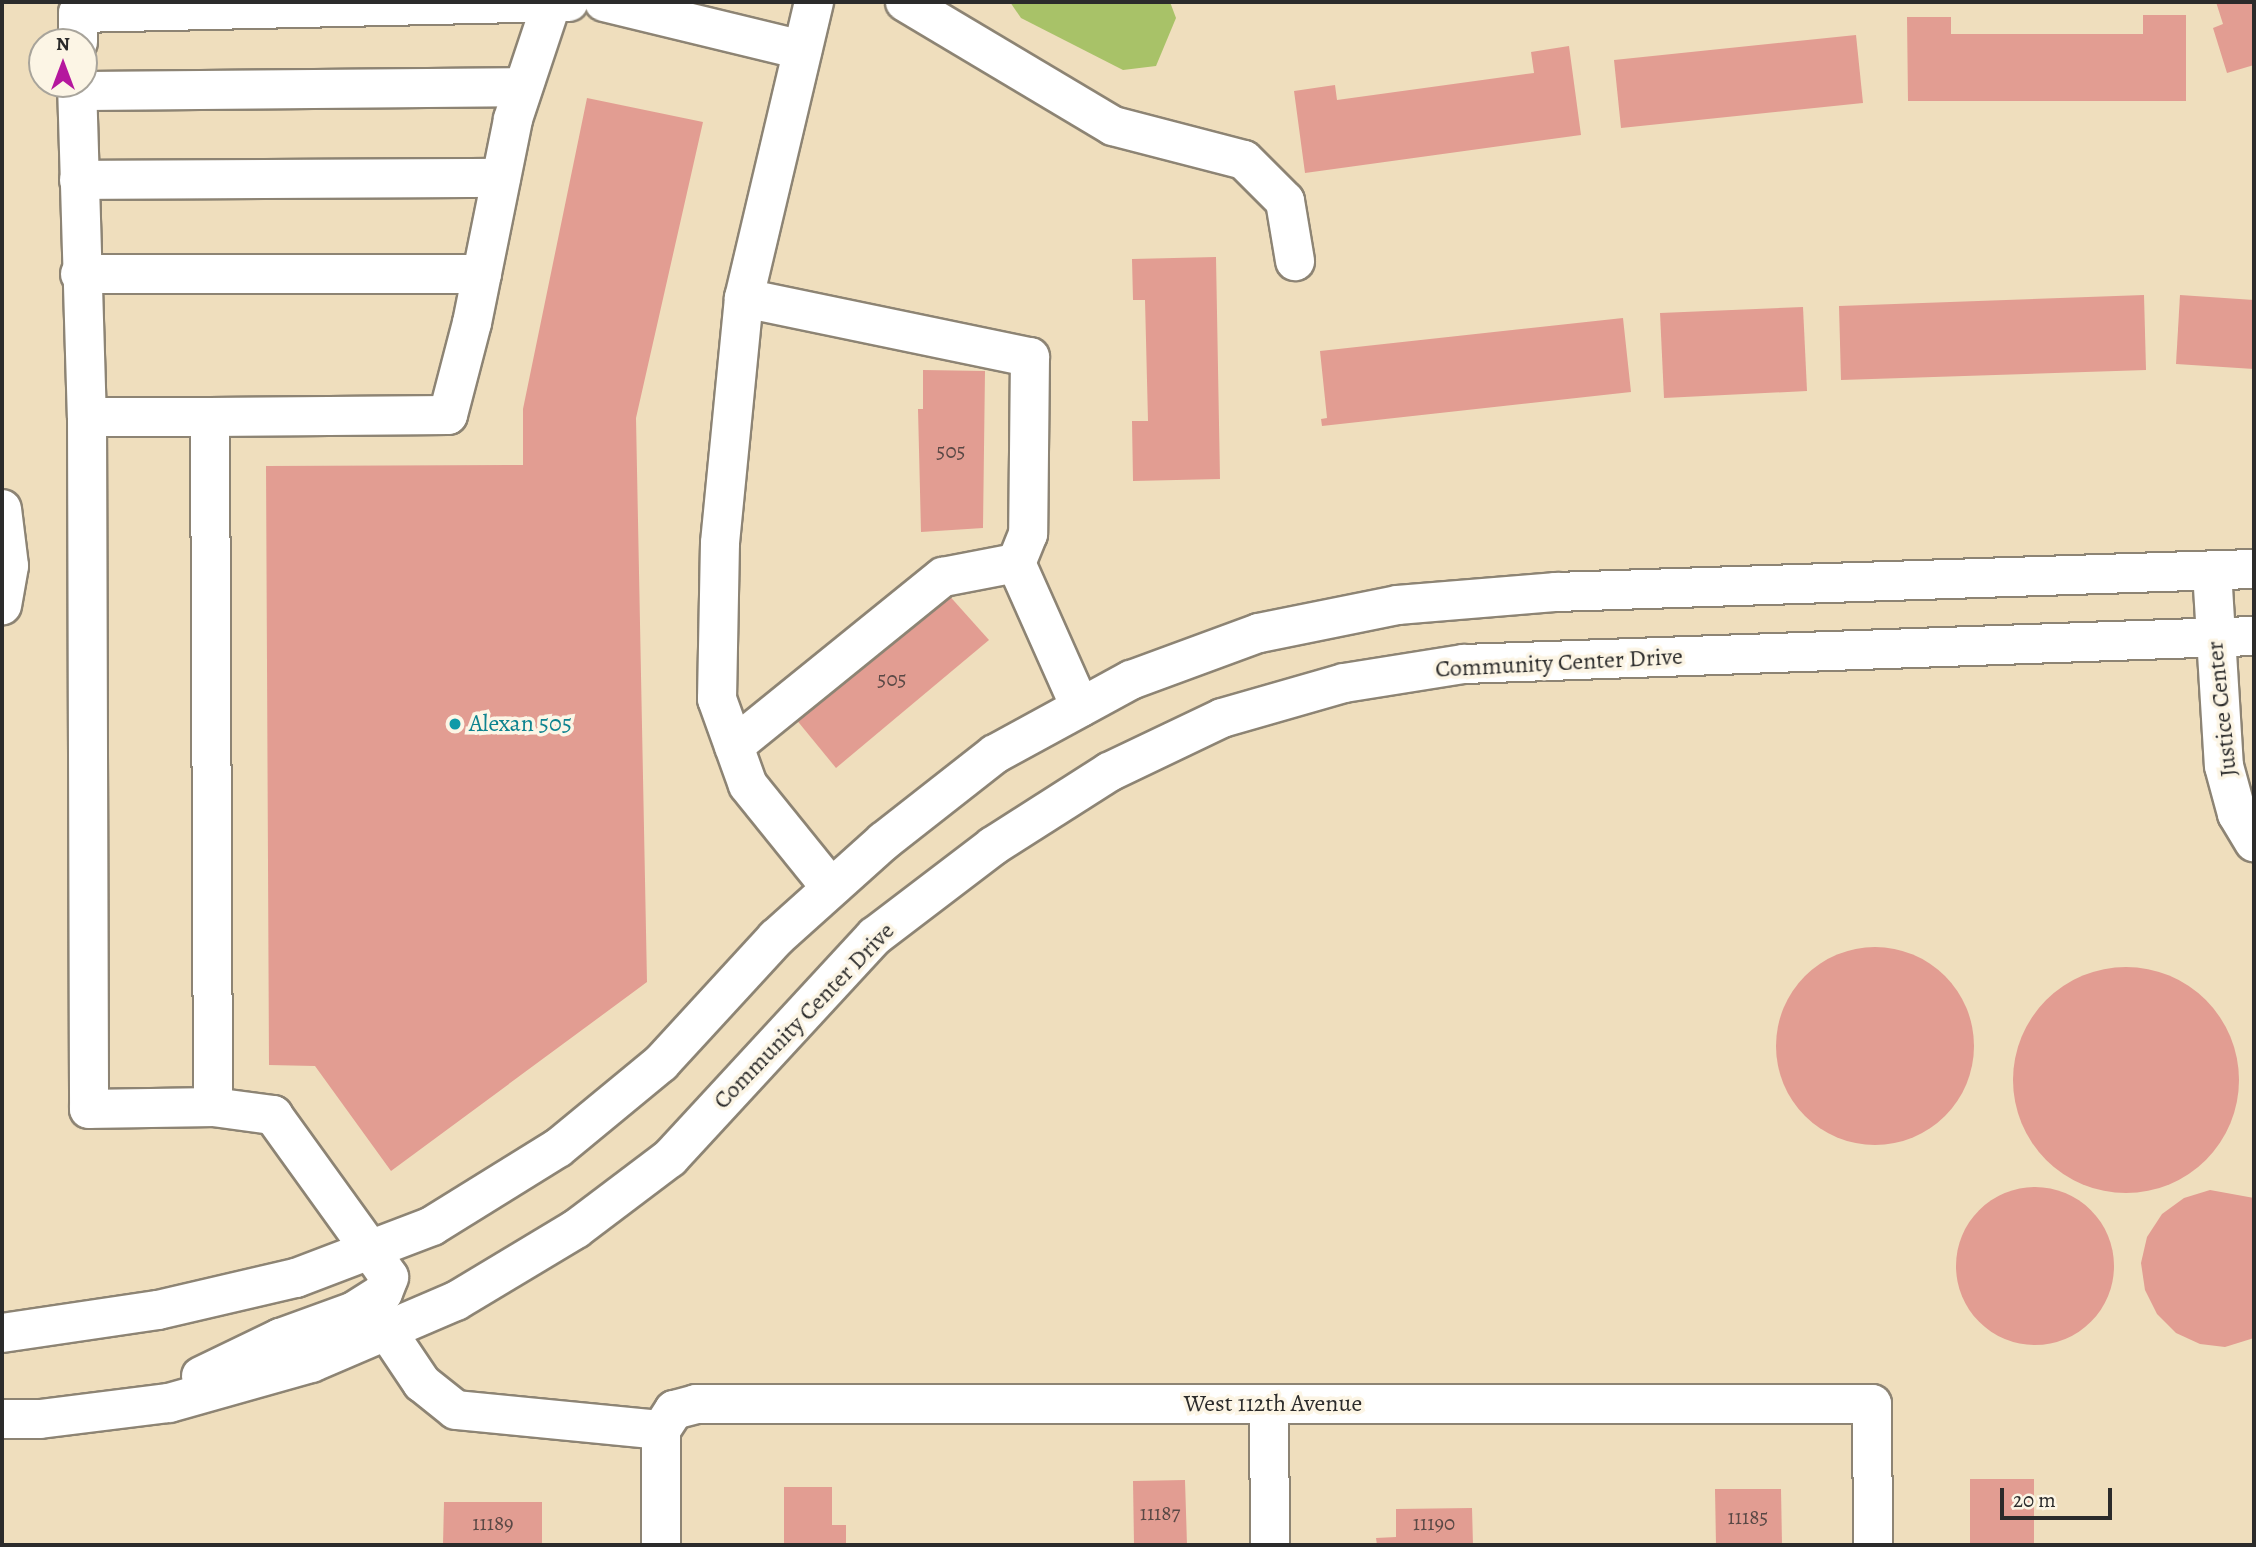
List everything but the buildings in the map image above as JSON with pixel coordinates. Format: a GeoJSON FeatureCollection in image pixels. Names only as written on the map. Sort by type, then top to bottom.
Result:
{"type":"FeatureCollection","features":[{"type":"Feature","properties":{"kind":"main road"},"geometry":{"type":"LineString","coordinates":[[87,418],[448,415],[482,274],[522,87],[552,2]]}},
{"type":"Feature","properties":{"kind":"main road"},"geometry":{"type":"LineString","coordinates":[[78,28],[78,13],[569,2]]}},
{"type":"Feature","properties":{"kind":"main road"},"geometry":{"type":"LineString","coordinates":[[604,2],[802,50]]}},
{"type":"Feature","properties":{"kind":"main road"},"geometry":{"type":"LineString","coordinates":[[814,2],[744,298],[719,556],[717,699],[748,785],[831,888]]}},
{"type":"Feature","properties":{"kind":"main road"},"geometry":{"type":"LineString","coordinates":[[905,2],[1113,126],[1244,160],[1285,201],[1295,261]]}},
{"type":"Feature","properties":{"kind":"main road"},"geometry":{"type":"LineString","coordinates":[[98,88],[522,87]]}},
{"type":"Feature","properties":{"kind":"main road"},"geometry":{"type":"LineString","coordinates":[[77,98],[80,274],[87,418],[89,1109],[212,1107],[273,1115],[389,1277],[383,1293],[354,1311],[280,1338],[197,1378],[169,1403]]}},
{"type":"Feature","properties":{"kind":"main road"},"geometry":{"type":"LineString","coordinates":[[79,180],[501,178]]}},
{"type":"Feature","properties":{"kind":"main road"},"geometry":{"type":"LineString","coordinates":[[80,274],[482,274]]}},
{"type":"Feature","properties":{"kind":"main road"},"geometry":{"type":"LineString","coordinates":[[744,298],[1030,357],[1028,534],[1016,562],[1080,707]]}},
{"type":"Feature","properties":{"kind":"main road"},"geometry":{"type":"LineString","coordinates":[[210,418],[212,1107]]}},
{"type":"Feature","properties":{"kind":"main road"},"geometry":{"type":"LineString","coordinates":[[2,509],[5,566],[3,606]]}},
{"type":"Feature","properties":{"kind":"main road"},"geometry":{"type":"LineString","coordinates":[[734,746],[943,577],[1016,562]]}},
{"type":"Feature","properties":{"kind":"main road"},"geometry":{"type":"LineString","coordinates":[[2,1332],[158,1310],[284,1281],[432,1226],[558,1148],[661,1063],[776,937],[831,888],[995,754],[1131,680],[1259,633],[1398,605],[1556,592],[2254,569]]}},
{"type":"Feature","properties":{"kind":"main road","name":"Justice Center"},"geometry":{"type":"LineString","coordinates":[[2212,570],[2214,638],[2224,766],[2237,814],[2254,842]]}},
{"type":"Feature","properties":{"kind":"main road","name":"Community Center Drive"},"geometry":{"type":"LineString","coordinates":[[2,1419],[40,1419],[169,1403],[311,1363],[456,1301],[576,1230],[670,1158],[875,936],[993,846],[1109,772],[1222,718],[1345,683],[1464,664],[2254,636]]}},
{"type":"Feature","properties":{"kind":"main road","name":"West 112th Avenue"},"geometry":{"type":"LineString","coordinates":[[387,1331],[422,1382],[456,1410],[668,1420],[696,1404],[1872,1404],[1873,1545]]}},
{"type":"Feature","properties":{"kind":"main road"},"geometry":{"type":"LineString","coordinates":[[1269,1404],[1270,1545]]}},
{"type":"Feature","properties":{"kind":"main road"},"geometry":{"type":"LineString","coordinates":[[661,1545],[668,1420]]}},
{"type":"Feature","properties":{"kind":"green space"},"geometry":{"type":"Polygon","coordinates":[[[1010,2],[1170,2],[1176,18],[1156,66],[1123,70],[1021,18],[1010,2]]]}},
{"type":"Feature","properties":{"kind":"place","name":"Alexan 505"},"geometry":{"type":"Point","coordinates":[455,724]}}]}
